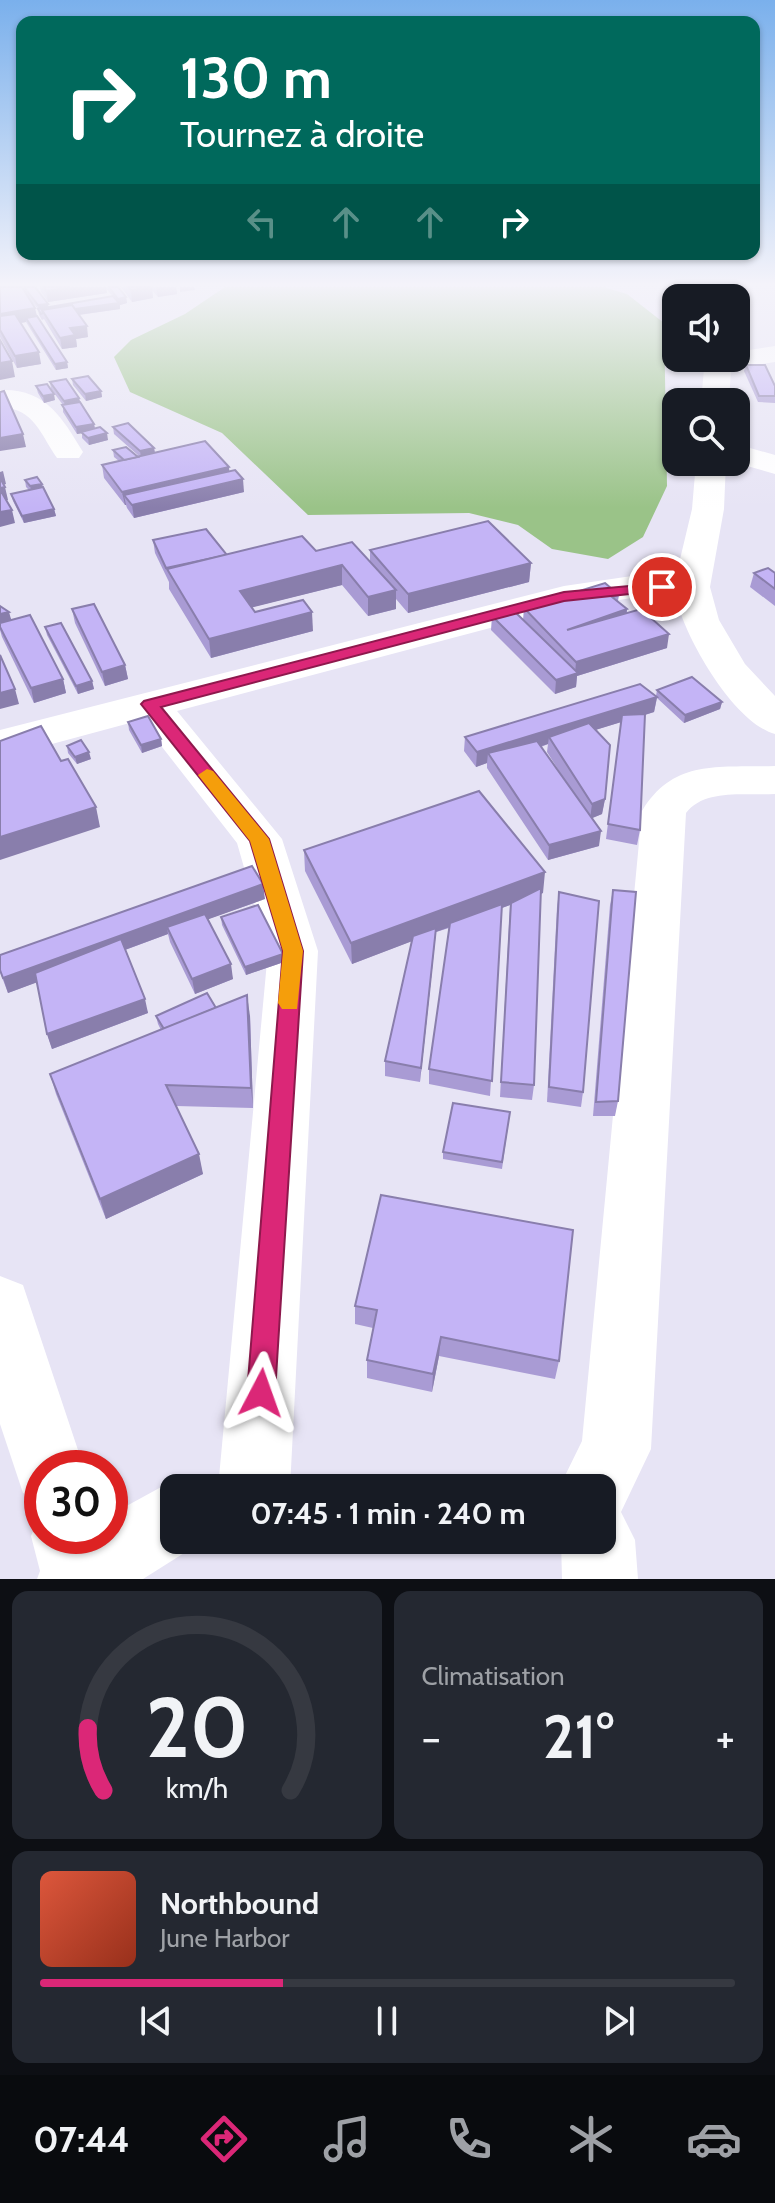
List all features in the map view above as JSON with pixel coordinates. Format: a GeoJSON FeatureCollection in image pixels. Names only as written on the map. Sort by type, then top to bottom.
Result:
{"type":"FeatureCollection","features":[{"type":"Feature","properties":{"kind":"street"},"geometry":{"type":"LineString","coordinates":[[0,399],[26,399],[38,405],[68,452]]}},
{"type":"Feature","properties":{"kind":"street"},"geometry":{"type":"LineString","coordinates":[[750,457],[775,465]]}},
{"type":"Feature","properties":{"kind":"street"},"geometry":{"type":"LineString","coordinates":[[710,476],[708,509],[692,587],[700,620],[729,670],[775,721]]}},
{"type":"Feature","properties":{"kind":"street"},"geometry":{"type":"LineString","coordinates":[[0,744],[564,597],[632,587],[692,587]]}},
{"type":"Feature","properties":{"kind":"street"},"geometry":{"type":"LineString","coordinates":[[150,704],[259,839],[293,951],[255,1474]]}},
{"type":"Feature","properties":{"kind":"street"},"geometry":{"type":"LineString","coordinates":[[603,1474],[616,1449],[664,811],[679,792],[702,783],[775,780]]}},
{"type":"Feature","properties":{"kind":"street"},"geometry":{"type":"LineString","coordinates":[[0,1308],[43,1450]]}},
{"type":"Feature","properties":{"kind":"street"},"geometry":{"type":"LineString","coordinates":[[74,1563],[160,1523]]}},
{"type":"Feature","properties":{"kind":"street"},"geometry":{"type":"LineString","coordinates":[[599,1554],[600,1579]]}},
{"type":"Feature","properties":{"kind":"green space"},"geometry":{"type":"Polygon","coordinates":[[[116,361],[662,361],[665,388],[662,388],[662,476],[667,476],[667,486],[643,537],[608,559],[552,549],[518,525],[469,513],[308,515],[222,433],[130,392],[116,361]]]}},
{"type":"Feature","properties":{"kind":"building"},"geometry":{"type":"Polygon","coordinates":[[[750,365],[765,365],[775,386],[775,396],[759,396],[749,372],[750,365]]]}},
{"type":"Feature","properties":{"kind":"building"},"geometry":{"type":"Polygon","coordinates":[[[88,376],[101,391],[85,394],[72,379],[88,376]]]}},
{"type":"Feature","properties":{"kind":"building"},"geometry":{"type":"Polygon","coordinates":[[[66,379],[79,398],[64,401],[50,382],[66,379]]]}},
{"type":"Feature","properties":{"kind":"building"},"geometry":{"type":"Polygon","coordinates":[[[47,384],[54,394],[43,396],[36,386],[47,384]]]}},
{"type":"Feature","properties":{"kind":"building"},"geometry":{"type":"Polygon","coordinates":[[[4,391],[23,434],[0,438],[0,392],[4,391]]]}},
{"type":"Feature","properties":{"kind":"building"},"geometry":{"type":"Polygon","coordinates":[[[80,402],[94,424],[76,427],[62,405],[80,402]]]}},
{"type":"Feature","properties":{"kind":"building"},"geometry":{"type":"Polygon","coordinates":[[[128,423],[154,448],[140,451],[113,427],[128,423]]]}},
{"type":"Feature","properties":{"kind":"building"},"geometry":{"type":"Polygon","coordinates":[[[100,427],[107,433],[88,438],[81,432],[100,427]]]}},
{"type":"Feature","properties":{"kind":"building"},"geometry":{"type":"Polygon","coordinates":[[[205,441],[229,467],[122,492],[102,465],[205,441]]]}},
{"type":"Feature","properties":{"kind":"building"},"geometry":{"type":"Polygon","coordinates":[[[126,447],[138,457],[124,460],[113,450],[126,447]]]}},
{"type":"Feature","properties":{"kind":"building"},"geometry":{"type":"Polygon","coordinates":[[[235,470],[243,479],[132,505],[124,495],[235,470]]]}},
{"type":"Feature","properties":{"kind":"building"},"geometry":{"type":"Polygon","coordinates":[[[37,477],[42,484],[30,486],[25,480],[37,477]]]}},
{"type":"Feature","properties":{"kind":"building"},"geometry":{"type":"Polygon","coordinates":[[[43,487],[54,509],[22,516],[11,494],[43,487]]]}},
{"type":"Feature","properties":{"kind":"building"},"geometry":{"type":"Polygon","coordinates":[[[2,493],[12,510],[0,512],[2,493]]]}},
{"type":"Feature","properties":{"kind":"building"},"geometry":{"type":"Polygon","coordinates":[[[488,521],[531,563],[408,594],[370,550],[488,521]]]}},
{"type":"Feature","properties":{"kind":"building"},"geometry":{"type":"Polygon","coordinates":[[[206,529],[227,555],[166,568],[153,540],[206,529]]]}},
{"type":"Feature","properties":{"kind":"building"},"geometry":{"type":"Polygon","coordinates":[[[302,536],[316,551],[352,542],[396,590],[368,597],[342,565],[240,591],[255,612],[303,600],[312,612],[209,639],[167,569],[302,536]]]}},
{"type":"Feature","properties":{"kind":"building"},"geometry":{"type":"Polygon","coordinates":[[[768,568],[775,573],[775,589],[754,573],[768,568]]]}},
{"type":"Feature","properties":{"kind":"building"},"geometry":{"type":"Polygon","coordinates":[[[605,583],[619,595],[612,597],[627,609],[567,630],[641,609],[669,634],[576,662],[524,608],[605,583]]]}},
{"type":"Feature","properties":{"kind":"building"},"geometry":{"type":"Polygon","coordinates":[[[94,604],[125,665],[102,672],[72,609],[94,604]]]}},
{"type":"Feature","properties":{"kind":"building"},"geometry":{"type":"Polygon","coordinates":[[[513,610],[578,673],[556,680],[492,616],[513,610]]]}},
{"type":"Feature","properties":{"kind":"building"},"geometry":{"type":"Polygon","coordinates":[[[30,615],[63,679],[31,688],[0,627],[0,623],[30,615]]]}},
{"type":"Feature","properties":{"kind":"building"},"geometry":{"type":"Polygon","coordinates":[[[61,623],[92,681],[76,686],[45,627],[61,623]]]}},
{"type":"Feature","properties":{"kind":"building"},"geometry":{"type":"Polygon","coordinates":[[[0,655],[15,689],[0,693],[0,655]]]}},
{"type":"Feature","properties":{"kind":"building"},"geometry":{"type":"Polygon","coordinates":[[[692,677],[722,702],[685,715],[657,690],[692,677]]]}},
{"type":"Feature","properties":{"kind":"building"},"geometry":{"type":"Polygon","coordinates":[[[640,684],[657,697],[477,752],[465,737],[640,684]]]}},
{"type":"Feature","properties":{"kind":"building"},"geometry":{"type":"Polygon","coordinates":[[[645,714],[640,830],[608,824],[622,715],[645,714]]]}},
{"type":"Feature","properties":{"kind":"building"},"geometry":{"type":"Polygon","coordinates":[[[148,716],[161,739],[141,745],[128,722],[148,716]]]}},
{"type":"Feature","properties":{"kind":"building"},"geometry":{"type":"Polygon","coordinates":[[[589,723],[610,745],[605,799],[592,804],[549,737],[589,723]]]}},
{"type":"Feature","properties":{"kind":"building"},"geometry":{"type":"Polygon","coordinates":[[[41,726],[61,761],[68,759],[96,807],[0,837],[0,741],[41,726]]]}},
{"type":"Feature","properties":{"kind":"building"},"geometry":{"type":"Polygon","coordinates":[[[81,740],[89,752],[75,757],[67,746],[81,740]]]}},
{"type":"Feature","properties":{"kind":"building"},"geometry":{"type":"Polygon","coordinates":[[[537,741],[601,831],[549,845],[488,753],[537,741]]]}},
{"type":"Feature","properties":{"kind":"building"},"geometry":{"type":"Polygon","coordinates":[[[479,791],[545,872],[351,943],[304,850],[479,791]]]}},
{"type":"Feature","properties":{"kind":"building"},"geometry":{"type":"Polygon","coordinates":[[[252,866],[263,884],[3,978],[0,955],[252,866]]]}},
{"type":"Feature","properties":{"kind":"building"},"geometry":{"type":"Polygon","coordinates":[[[541,888],[534,1085],[501,1082],[511,903],[541,888]]]}},
{"type":"Feature","properties":{"kind":"building"},"geometry":{"type":"Polygon","coordinates":[[[613,890],[636,892],[618,1101],[596,1102],[613,890]]]}},
{"type":"Feature","properties":{"kind":"building"},"geometry":{"type":"Polygon","coordinates":[[[559,892],[599,901],[583,1092],[549,1087],[559,892]]]}},
{"type":"Feature","properties":{"kind":"building"},"geometry":{"type":"Polygon","coordinates":[[[502,904],[492,1081],[429,1069],[450,923],[502,904]]]}},
{"type":"Feature","properties":{"kind":"building"},"geometry":{"type":"Polygon","coordinates":[[[258,905],[283,954],[245,967],[221,917],[258,905]]]}},
{"type":"Feature","properties":{"kind":"building"},"geometry":{"type":"Polygon","coordinates":[[[205,914],[231,964],[192,979],[167,927],[205,914]]]}},
{"type":"Feature","properties":{"kind":"building"},"geometry":{"type":"Polygon","coordinates":[[[436,928],[421,1068],[385,1061],[413,936],[436,928]]]}},
{"type":"Feature","properties":{"kind":"building"},"geometry":{"type":"Polygon","coordinates":[[[121,939],[145,999],[47,1034],[35,973],[121,939]]]}},
{"type":"Feature","properties":{"kind":"building"},"geometry":{"type":"Polygon","coordinates":[[[207,993],[216,1008],[164,1029],[156,1016],[207,993]]]}},
{"type":"Feature","properties":{"kind":"building"},"geometry":{"type":"Polygon","coordinates":[[[247,995],[251,1088],[166,1085],[199,1154],[100,1199],[50,1074],[247,995]]]}},
{"type":"Feature","properties":{"kind":"building"},"geometry":{"type":"Polygon","coordinates":[[[453,1103],[510,1112],[502,1162],[443,1152],[453,1103]]]}},
{"type":"Feature","properties":{"kind":"building"},"geometry":{"type":"Polygon","coordinates":[[[381,1195],[573,1230],[559,1361],[441,1337],[433,1374],[367,1360],[377,1310],[355,1306],[381,1195]]]}},
{"type":"Feature","properties":{"kind":"slow traffic"},"geometry":{"type":"LineString","coordinates":[[207,775],[259,839],[280,899],[293,951],[289,1003]]}},
{"type":"Feature","properties":{"kind":"route"},"geometry":{"type":"LineString","coordinates":[[261,1393],[293,951],[280,899],[259,839],[150,704],[564,597],[632,587],[662,587]]}}]}
